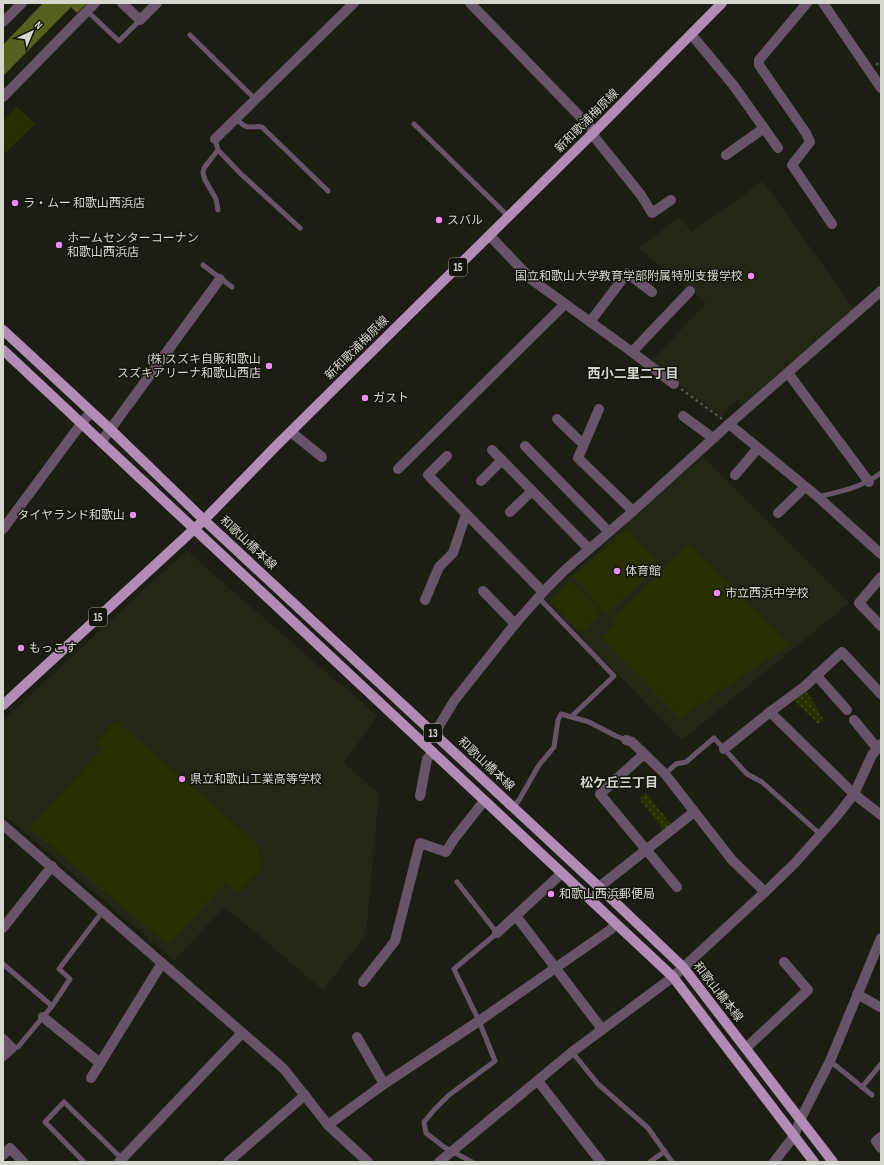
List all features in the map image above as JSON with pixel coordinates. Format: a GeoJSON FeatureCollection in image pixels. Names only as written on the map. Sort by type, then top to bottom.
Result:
{"type":"FeatureCollection","features":[{"type":"Feature","properties":{"kind":"main road","name":"新和歌浦梅原線"},"geometry":{"type":"LineString","coordinates":[[3,705],[194,530],[722,3]]}},
{"type":"Feature","properties":{"kind":"main road","name":"和歌山橋本線"},"geometry":{"type":"LineString","coordinates":[[3,330],[111,430],[204,520],[683,967],[801,1118],[833,1162]]}},
{"type":"Feature","properties":{"kind":"main road","name":"13"},"geometry":{"type":"LineString","coordinates":[[3,350],[672,977],[814,1162]]}},
{"type":"Feature","properties":{"kind":"street"},"geometry":{"type":"LineString","coordinates":[[3,22],[22,3]]}},
{"type":"Feature","properties":{"kind":"street"},"geometry":{"type":"LineString","coordinates":[[3,98],[95,3]]}},
{"type":"Feature","properties":{"kind":"street"},"geometry":{"type":"LineString","coordinates":[[122,3],[140,20],[157,3]]}},
{"type":"Feature","properties":{"kind":"street"},"geometry":{"type":"LineString","coordinates":[[215,139],[354,3]]}},
{"type":"Feature","properties":{"kind":"street"},"geometry":{"type":"LineString","coordinates":[[470,3],[593,133],[641,195],[652,213],[672,200]]}},
{"type":"Feature","properties":{"kind":"street"},"geometry":{"type":"LineString","coordinates":[[807,3],[759,60],[759,65],[810,142],[792,165],[832,224]]}},
{"type":"Feature","properties":{"kind":"street"},"geometry":{"type":"LineString","coordinates":[[823,3],[881,88]]}},
{"type":"Feature","properties":{"kind":"street"},"geometry":{"type":"LineString","coordinates":[[691,34],[734,86],[778,148]]}},
{"type":"Feature","properties":{"kind":"street"},"geometry":{"type":"LineString","coordinates":[[726,154],[764,128]]}},
{"type":"Feature","properties":{"kind":"street"},"geometry":{"type":"LineString","coordinates":[[490,236],[532,280],[674,384]]}},
{"type":"Feature","properties":{"kind":"street"},"geometry":{"type":"LineString","coordinates":[[590,322],[628,273],[652,292]]}},
{"type":"Feature","properties":{"kind":"street"},"geometry":{"type":"LineString","coordinates":[[101,442],[220,278]]}},
{"type":"Feature","properties":{"kind":"street"},"geometry":{"type":"LineString","coordinates":[[632,352],[690,291]]}},
{"type":"Feature","properties":{"kind":"street"},"geometry":{"type":"LineString","coordinates":[[424,744],[434,734],[454,701],[540,595],[589,549],[633,514],[713,438],[881,291]]}},
{"type":"Feature","properties":{"kind":"street"},"geometry":{"type":"LineString","coordinates":[[398,469],[565,304]]}},
{"type":"Feature","properties":{"kind":"street"},"geometry":{"type":"LineString","coordinates":[[788,373],[869,482]]}},
{"type":"Feature","properties":{"kind":"street"},"geometry":{"type":"LineString","coordinates":[[598,409],[578,458],[633,514]]}},
{"type":"Feature","properties":{"kind":"street"},"geometry":{"type":"LineString","coordinates":[[3,529],[91,412]]}},
{"type":"Feature","properties":{"kind":"street"},"geometry":{"type":"LineString","coordinates":[[683,416],[713,438]]}},
{"type":"Feature","properties":{"kind":"street"},"geometry":{"type":"LineString","coordinates":[[557,419],[583,444]]}},
{"type":"Feature","properties":{"kind":"street"},"geometry":{"type":"LineString","coordinates":[[729,424],[818,497],[881,554]]}},
{"type":"Feature","properties":{"kind":"street"},"geometry":{"type":"LineString","coordinates":[[291,432],[322,457]]}},
{"type":"Feature","properties":{"kind":"street"},"geometry":{"type":"LineString","coordinates":[[525,446],[609,532]]}},
{"type":"Feature","properties":{"kind":"street"},"geometry":{"type":"LineString","coordinates":[[734,475],[758,448]]}},
{"type":"Feature","properties":{"kind":"street"},"geometry":{"type":"LineString","coordinates":[[492,450],[589,549]]}},
{"type":"Feature","properties":{"kind":"street"},"geometry":{"type":"LineString","coordinates":[[447,456],[428,475],[540,595]]}},
{"type":"Feature","properties":{"kind":"street"},"geometry":{"type":"LineString","coordinates":[[481,481],[502,460]]}},
{"type":"Feature","properties":{"kind":"street"},"geometry":{"type":"LineString","coordinates":[[778,513],[805,487]]}},
{"type":"Feature","properties":{"kind":"street"},"geometry":{"type":"LineString","coordinates":[[510,512],[532,491]]}},
{"type":"Feature","properties":{"kind":"street"},"geometry":{"type":"LineString","coordinates":[[425,600],[439,567],[452,552],[466,514]]}},
{"type":"Feature","properties":{"kind":"street"},"geometry":{"type":"LineString","coordinates":[[881,577],[858,604],[881,626]]}},
{"type":"Feature","properties":{"kind":"street"},"geometry":{"type":"LineString","coordinates":[[483,591],[515,624]]}},
{"type":"Feature","properties":{"kind":"street"},"geometry":{"type":"LineString","coordinates":[[724,749],[804,686],[842,652],[881,694]]}},
{"type":"Feature","properties":{"kind":"street"},"geometry":{"type":"LineString","coordinates":[[816,675],[847,710]]}},
{"type":"Feature","properties":{"kind":"street"},"geometry":{"type":"LineString","coordinates":[[770,712],[854,794],[881,815]]}},
{"type":"Feature","properties":{"kind":"street"},"geometry":{"type":"LineString","coordinates":[[440,1162],[572,1052],[672,977],[795,863],[836,817],[854,794],[872,755],[879,746],[854,720]]}},
{"type":"Feature","properties":{"kind":"street"},"geometry":{"type":"LineString","coordinates":[[626,740],[632,742],[666,774],[732,860],[765,892]]}},
{"type":"Feature","properties":{"kind":"street"},"geometry":{"type":"LineString","coordinates":[[420,796],[427,759],[432,752]]}},
{"type":"Feature","properties":{"kind":"street"},"geometry":{"type":"LineString","coordinates":[[644,754],[600,794],[677,887]]}},
{"type":"Feature","properties":{"kind":"street"},"geometry":{"type":"LineString","coordinates":[[363,982],[395,941],[420,843],[446,852],[454,839],[484,801]]}},
{"type":"Feature","properties":{"kind":"street"},"geometry":{"type":"LineString","coordinates":[[599,887],[694,812]]}},
{"type":"Feature","properties":{"kind":"street"},"geometry":{"type":"LineString","coordinates":[[3,825],[284,1069],[328,1125],[368,1162]]}},
{"type":"Feature","properties":{"kind":"street"},"geometry":{"type":"LineString","coordinates":[[3,928],[52,866]]}},
{"type":"Feature","properties":{"kind":"street"},"geometry":{"type":"LineString","coordinates":[[497,933],[562,873]]}},
{"type":"Feature","properties":{"kind":"street"},"geometry":{"type":"LineString","coordinates":[[516,916],[602,1029]]}},
{"type":"Feature","properties":{"kind":"street"},"geometry":{"type":"LineString","coordinates":[[328,1125],[384,1084],[479,1021],[610,930],[616,924]]}},
{"type":"Feature","properties":{"kind":"street"},"geometry":{"type":"LineString","coordinates":[[774,1162],[794,1136],[801,1118],[830,1061],[880,941]]}},
{"type":"Feature","properties":{"kind":"street"},"geometry":{"type":"LineString","coordinates":[[746,1048],[808,990],[784,962]]}},
{"type":"Feature","properties":{"kind":"street"},"geometry":{"type":"LineString","coordinates":[[90,1078],[162,963]]}},
{"type":"Feature","properties":{"kind":"street"},"geometry":{"type":"LineString","coordinates":[[857,994],[880,1007]]}},
{"type":"Feature","properties":{"kind":"street"},"geometry":{"type":"LineString","coordinates":[[43,1017],[100,1063]]}},
{"type":"Feature","properties":{"kind":"street"},"geometry":{"type":"LineString","coordinates":[[121,1161],[242,1033]]}},
{"type":"Feature","properties":{"kind":"street"},"geometry":{"type":"LineString","coordinates":[[357,1037],[384,1084]]}},
{"type":"Feature","properties":{"kind":"street"},"geometry":{"type":"LineString","coordinates":[[3,1039],[12,1048],[3,1056]]}},
{"type":"Feature","properties":{"kind":"street"},"geometry":{"type":"LineString","coordinates":[[538,1081],[602,1162]]}},
{"type":"Feature","properties":{"kind":"street"},"geometry":{"type":"LineString","coordinates":[[228,1162],[305,1095]]}},
{"type":"Feature","properties":{"kind":"street"},"geometry":{"type":"LineString","coordinates":[[881,1137],[876,1141],[881,1148]]}},
{"type":"Feature","properties":{"kind":"street"},"geometry":{"type":"LineString","coordinates":[[4,1153],[10,1148],[23,1162]]}},
{"type":"Feature","properties":{"kind":"lane"},"geometry":{"type":"LineString","coordinates":[[87,11],[119,41],[140,20]]}},
{"type":"Feature","properties":{"kind":"lane"},"geometry":{"type":"LineString","coordinates":[[190,35],[255,99]]}},
{"type":"Feature","properties":{"kind":"lane"},"geometry":{"type":"LineString","coordinates":[[236,118],[244,126],[262,127],[328,191]]}},
{"type":"Feature","properties":{"kind":"lane"},"geometry":{"type":"LineString","coordinates":[[414,124],[509,217]]}},
{"type":"Feature","properties":{"kind":"lane"},"geometry":{"type":"LineString","coordinates":[[215,139],[218,150],[241,174],[300,228]]}},
{"type":"Feature","properties":{"kind":"lane"},"geometry":{"type":"LineString","coordinates":[[218,150],[204,168],[203,173],[205,180],[216,199],[218,210]]}},
{"type":"Feature","properties":{"kind":"lane"},"geometry":{"type":"LineString","coordinates":[[203,266],[232,287]]}},
{"type":"Feature","properties":{"kind":"lane"},"geometry":{"type":"LineString","coordinates":[[818,497],[850,489],[869,482],[881,473]]}},
{"type":"Feature","properties":{"kind":"lane"},"geometry":{"type":"LineString","coordinates":[[540,595],[614,676],[572,716]]}},
{"type":"Feature","properties":{"kind":"lane"},"geometry":{"type":"LineString","coordinates":[[513,807],[519,800],[539,765],[554,747],[558,720],[561,714],[589,722],[626,740]]}},
{"type":"Feature","properties":{"kind":"lane"},"geometry":{"type":"LineString","coordinates":[[666,774],[676,764],[686,762],[714,738],[747,774],[762,782],[820,834]]}},
{"type":"Feature","properties":{"kind":"lane"},"geometry":{"type":"LineString","coordinates":[[457,882],[497,933],[454,969],[479,1021],[495,1061],[449,1095],[424,1122],[426,1132],[444,1147],[472,1162]]}},
{"type":"Feature","properties":{"kind":"lane"},"geometry":{"type":"LineString","coordinates":[[12,1048],[18,1047],[52,1006],[70,979],[59,969],[103,911]]}},
{"type":"Feature","properties":{"kind":"lane"},"geometry":{"type":"LineString","coordinates":[[3,964],[52,1006]]}},
{"type":"Feature","properties":{"kind":"lane"},"geometry":{"type":"LineString","coordinates":[[572,1052],[598,1084],[648,1128],[672,1162]]}},
{"type":"Feature","properties":{"kind":"lane"},"geometry":{"type":"LineString","coordinates":[[830,1061],[872,1096]]}},
{"type":"Feature","properties":{"kind":"lane"},"geometry":{"type":"LineString","coordinates":[[862,1087],[881,1064]]}},
{"type":"Feature","properties":{"kind":"lane"},"geometry":{"type":"LineString","coordinates":[[84,1162],[45,1122],[64,1102],[121,1161]]}},
{"type":"Feature","properties":{"kind":"lane"},"geometry":{"type":"LineString","coordinates":[[650,1162],[665,1152]]}},
{"type":"Feature","properties":{"kind":"path"},"geometry":{"type":"LineString","coordinates":[[674,384],[729,424]]}},
{"type":"Feature","properties":{"kind":"shaded area"},"geometry":{"type":"Polygon","coordinates":[[[43,3],[87,3],[77,13],[71,7],[3,76],[3,45],[43,3]]]}},
{"type":"Feature","properties":{"kind":"shaded area"},"geometry":{"type":"Polygon","coordinates":[[[17,107],[35,124],[3,155],[3,121],[17,107]]]}},
{"type":"Feature","properties":{"kind":"shaded area","name":"国立和歌山大学教育学部附属特別支援学校"},"geometry":{"type":"Polygon","coordinates":[[[763,181],[854,309],[742,405],[736,401],[729,407],[722,417],[650,363],[706,303],[638,248],[680,217],[692,232],[763,181]]]}},
{"type":"Feature","properties":{"kind":"shaded area"},"geometry":{"type":"Polygon","coordinates":[[[702,456],[849,603],[682,740],[544,599],[702,456]]]}},
{"type":"Feature","properties":{"kind":"shaded area","name":"体育館"},"geometry":{"type":"Polygon","coordinates":[[[627,529],[660,565],[607,613],[573,577],[627,529]]]}},
{"type":"Feature","properties":{"kind":"shaded area"},"geometry":{"type":"Polygon","coordinates":[[[689,543],[790,644],[680,718],[601,637],[617,624],[613,618],[689,543]]]}},
{"type":"Feature","properties":{"kind":"shaded area","name":"県立和歌山工業高等学校"},"geometry":{"type":"Polygon","coordinates":[[[187,551],[344,688],[346,687],[377,716],[344,763],[379,794],[366,935],[323,990],[225,907],[174,960],[3,814],[3,721],[187,551]]]}},
{"type":"Feature","properties":{"kind":"shaded area"},"geometry":{"type":"Polygon","coordinates":[[[571,581],[601,613],[580,633],[550,601],[571,581]]]}},
{"type":"Feature","properties":{"kind":"shaded area"},"geometry":{"type":"Polygon","coordinates":[[[806,690],[823,719],[818,724],[793,700],[806,690]]]}},
{"type":"Feature","properties":{"kind":"shaded area"},"geometry":{"type":"Polygon","coordinates":[[[115,720],[257,844],[262,869],[238,893],[225,883],[168,945],[30,828],[102,749],[96,744],[115,720]]]}},
{"type":"Feature","properties":{"kind":"shaded area"},"geometry":{"type":"Polygon","coordinates":[[[646,793],[671,824],[663,830],[639,798],[646,793]]]}},
{"type":"Feature","properties":{"kind":"place","name":"ラ・ムー 和歌山西浜店"},"geometry":{"type":"Point","coordinates":[15,203]}},
{"type":"Feature","properties":{"kind":"place","name":"スバル"},"geometry":{"type":"Point","coordinates":[439,220]}},
{"type":"Feature","properties":{"kind":"place","name":"ホームセンターコーナン 和歌山西浜店"},"geometry":{"type":"Point","coordinates":[59,245]}},
{"type":"Feature","properties":{"kind":"place","name":"国立和歌山大学教育学部附属特別支援学校"},"geometry":{"type":"Point","coordinates":[751,276]}},
{"type":"Feature","properties":{"kind":"place","name":"(株)スズキ自販和歌山 スズキアリーナ和歌山西店"},"geometry":{"type":"Point","coordinates":[269,366]}},
{"type":"Feature","properties":{"kind":"place","name":"ガスト"},"geometry":{"type":"Point","coordinates":[365,398]}},
{"type":"Feature","properties":{"kind":"place","name":"タイヤランド和歌山"},"geometry":{"type":"Point","coordinates":[133,515]}},
{"type":"Feature","properties":{"kind":"place","name":"体育館"},"geometry":{"type":"Point","coordinates":[617,571]}},
{"type":"Feature","properties":{"kind":"place","name":"市立西浜中学校"},"geometry":{"type":"Point","coordinates":[717,593]}},
{"type":"Feature","properties":{"kind":"place","name":"もっこす"},"geometry":{"type":"Point","coordinates":[21,648]}},
{"type":"Feature","properties":{"kind":"place","name":"県立和歌山工業高等学校"},"geometry":{"type":"Point","coordinates":[182,779]}},
{"type":"Feature","properties":{"kind":"place","name":"和歌山西浜郵便局"},"geometry":{"type":"Point","coordinates":[551,894]}},
{"type":"Feature","properties":{"kind":"district","name":"西小二里二丁目"},"geometry":{"type":"Point","coordinates":[633,374]}},
{"type":"Feature","properties":{"kind":"district","name":"松ケ丘三丁目"},"geometry":{"type":"Point","coordinates":[619,783]}}]}
